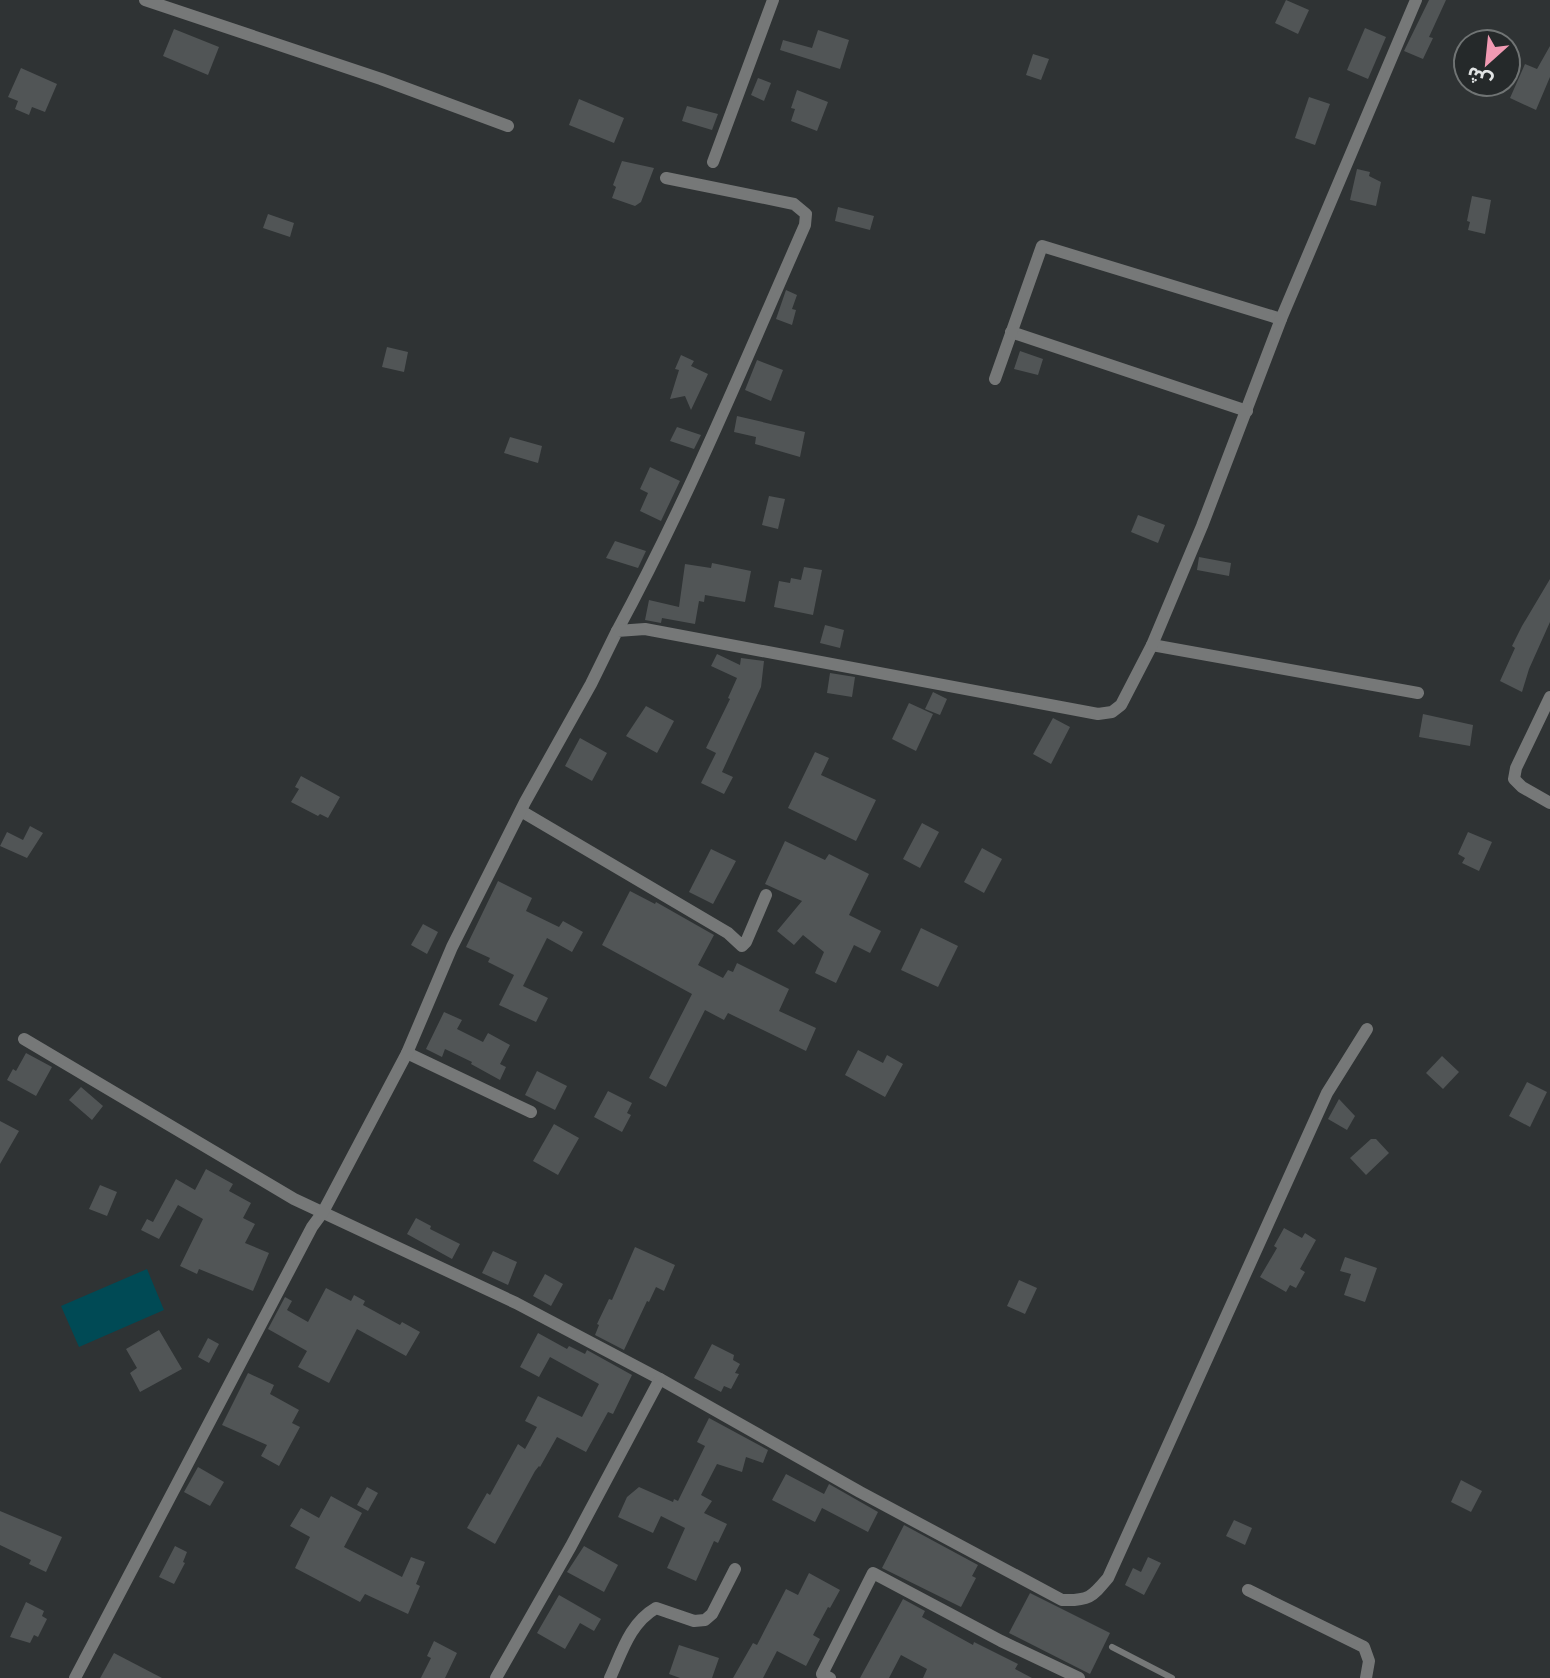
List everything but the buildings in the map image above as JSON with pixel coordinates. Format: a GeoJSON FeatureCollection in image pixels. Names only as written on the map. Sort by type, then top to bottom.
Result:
{"type":"FeatureCollection","features":[{"type":"Feature","properties":{"kind":"street"},"geometry":{"type":"LineString","coordinates":[[145,0],[381,79],[508,126]]}},
{"type":"Feature","properties":{"kind":"street"},"geometry":{"type":"LineString","coordinates":[[713,162],[774,0]]}},
{"type":"Feature","properties":{"kind":"street"},"geometry":{"type":"LineString","coordinates":[[617,631],[645,629],[1098,714],[1112,712],[1121,705],[1152,645],[1202,526],[1281,319],[1416,0]]}},
{"type":"Feature","properties":{"kind":"street"},"geometry":{"type":"LineString","coordinates":[[75,1678],[312,1227],[317,1210],[330,1199],[407,1053],[452,947],[521,811],[655,561],[805,225],[806,214],[794,204],[666,178]]}},
{"type":"Feature","properties":{"kind":"street"},"geometry":{"type":"LineString","coordinates":[[995,379],[1042,246],[1281,319]]}},
{"type":"Feature","properties":{"kind":"street"},"geometry":{"type":"LineString","coordinates":[[1011,332],[1247,411]]}},
{"type":"Feature","properties":{"kind":"street"},"geometry":{"type":"LineString","coordinates":[[1152,645],[1418,693]]}},
{"type":"Feature","properties":{"kind":"street"},"geometry":{"type":"LineString","coordinates":[[1550,697],[1516,768],[1514,779],[1522,787],[1550,803]]}},
{"type":"Feature","properties":{"kind":"street"},"geometry":{"type":"LineString","coordinates":[[521,811],[729,933],[742,946],[766,895]]}},
{"type":"Feature","properties":{"kind":"street"},"geometry":{"type":"LineString","coordinates":[[23,1039],[317,1210],[516,1303],[1062,1600],[1078,1601],[1093,1597],[1108,1578],[1327,1093],[1367,1029]]}},
{"type":"Feature","properties":{"kind":"street"},"geometry":{"type":"LineString","coordinates":[[407,1053],[531,1112]]}},
{"type":"Feature","properties":{"kind":"street"},"geometry":{"type":"LineString","coordinates":[[496,1678],[571,1546],[660,1379]]}},
{"type":"Feature","properties":{"kind":"street"},"geometry":{"type":"LineString","coordinates":[[610,1678],[634,1628],[645,1614],[656,1608],[694,1621],[705,1620],[712,1614],[735,1569]]}},
{"type":"Feature","properties":{"kind":"street"},"geometry":{"type":"LineString","coordinates":[[830,1678],[822,1674],[873,1573],[1001,1641],[1079,1678]]}},
{"type":"Feature","properties":{"kind":"street"},"geometry":{"type":"LineString","coordinates":[[1248,1590],[1364,1647],[1369,1661],[1366,1678]]}},
{"type":"Feature","properties":{"kind":"lane"},"geometry":{"type":"LineString","coordinates":[[1112,1647],[1172,1678]]}},
{"type":"Feature","properties":{"kind":"shaded area"},"geometry":{"type":"Polygon","coordinates":[[[147,1269],[164,1310],[79,1347],[61,1306],[147,1269]]]}}]}
